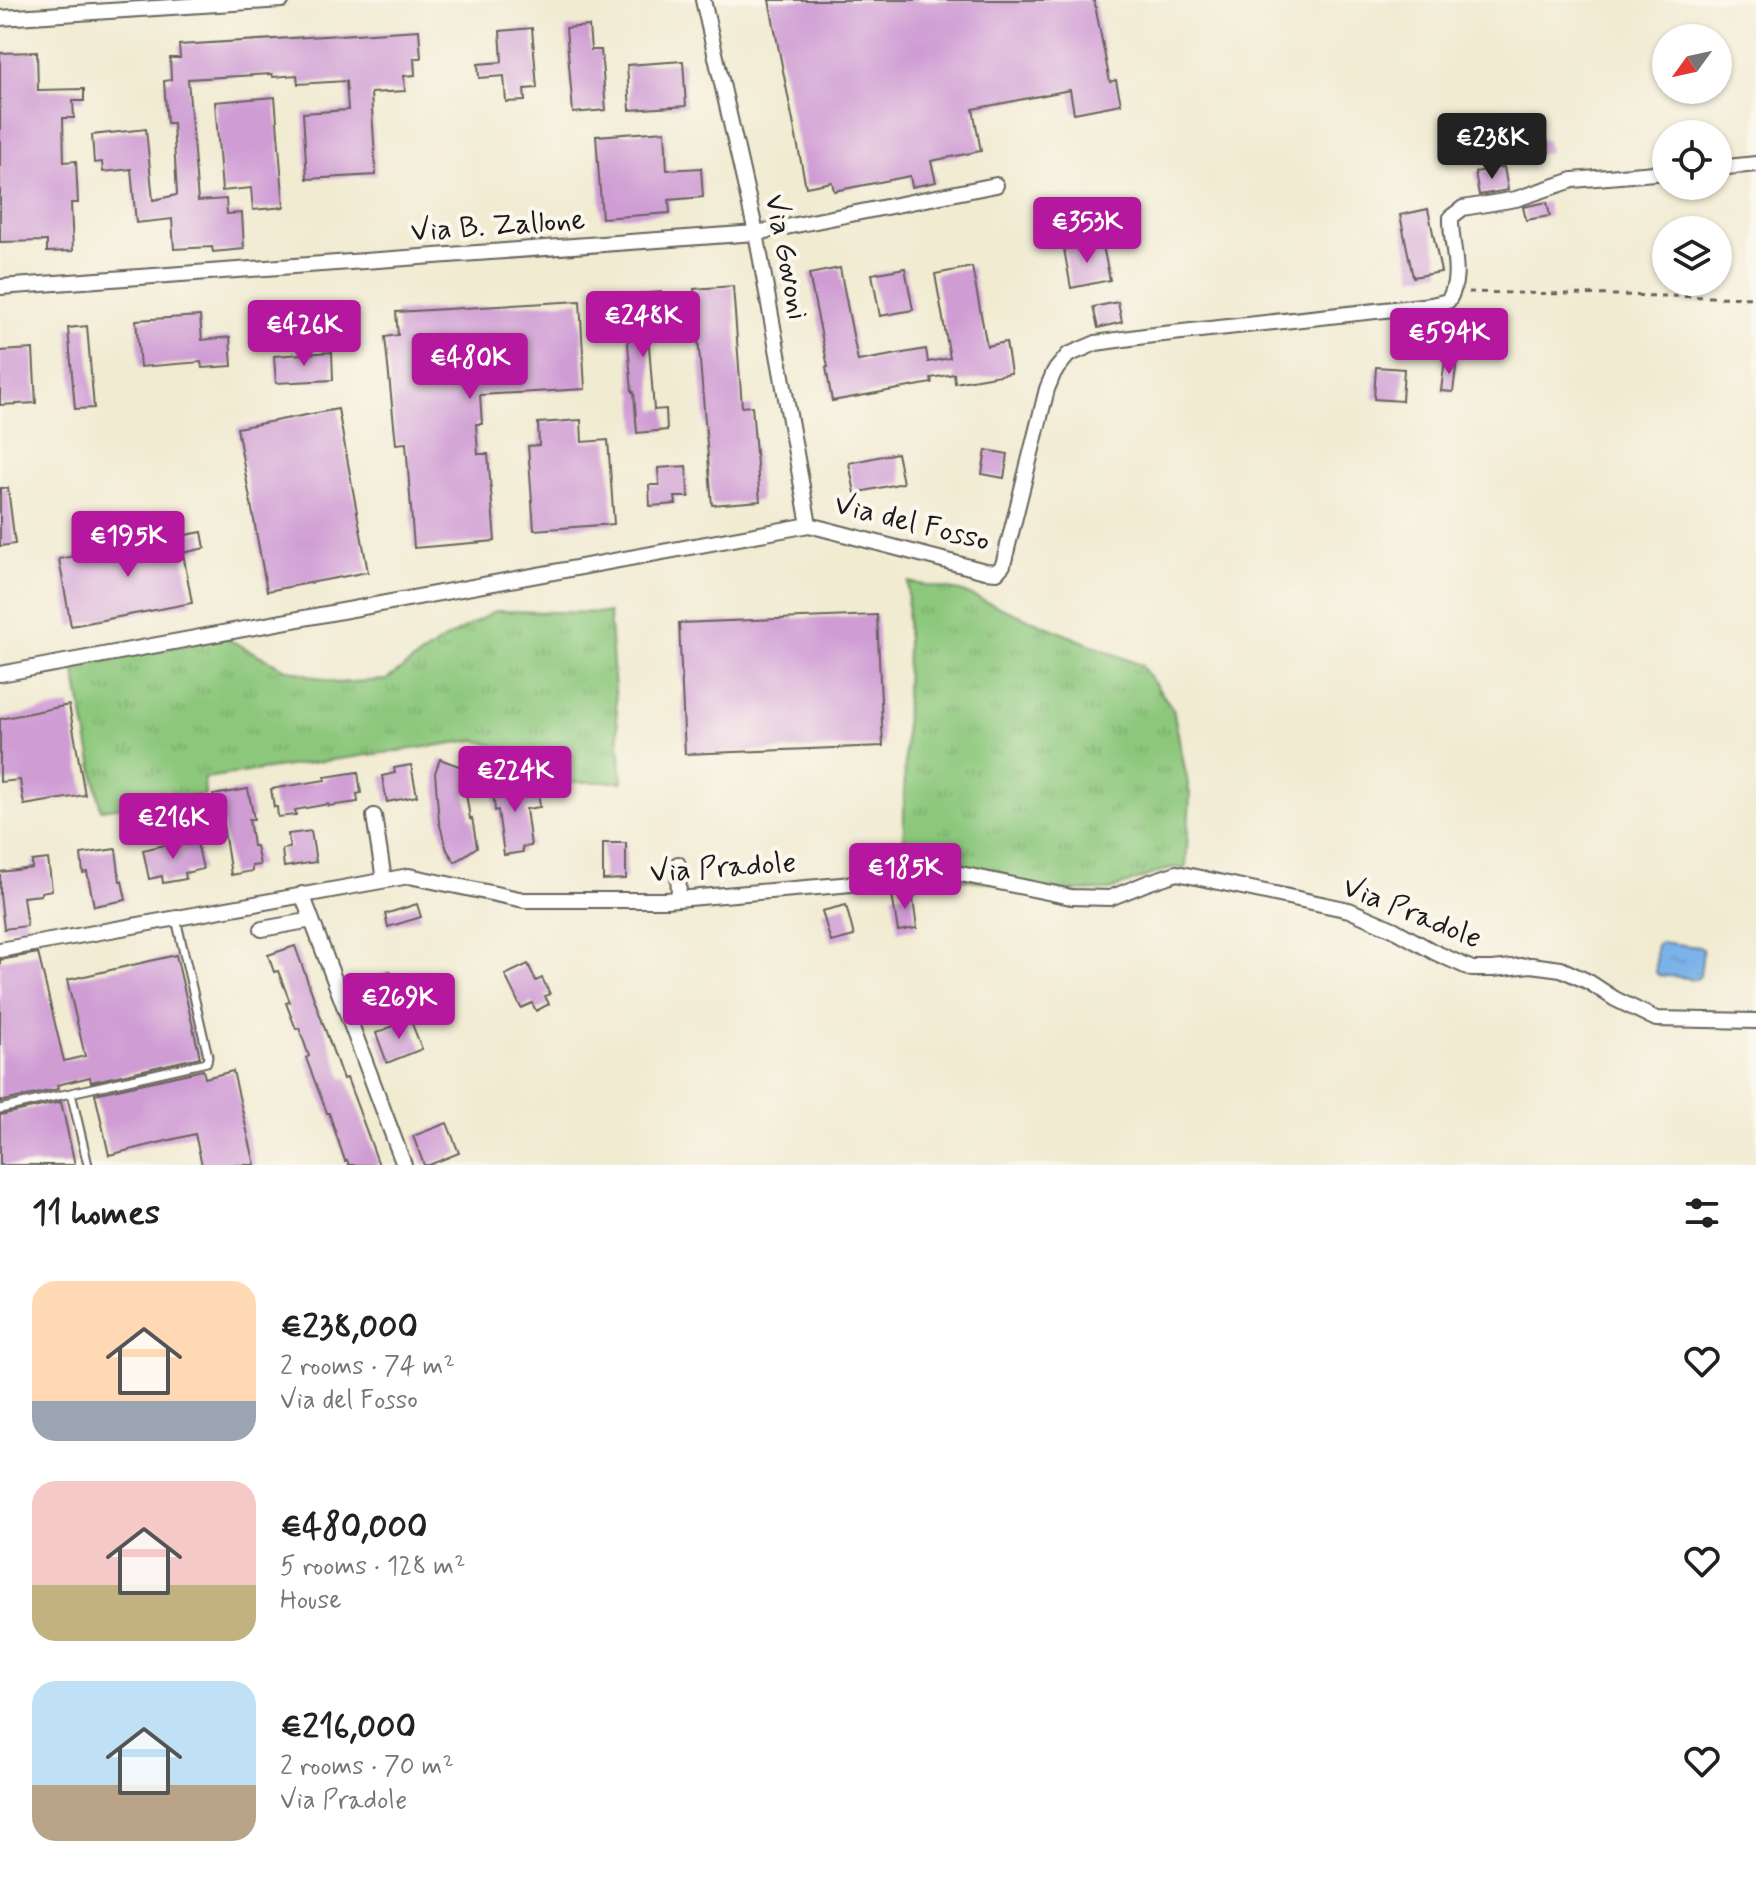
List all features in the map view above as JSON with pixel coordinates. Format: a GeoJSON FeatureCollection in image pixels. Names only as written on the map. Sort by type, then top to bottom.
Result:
{"type":"FeatureCollection","features":[{"type":"Feature","properties":{"kind":"street"},"geometry":{"type":"LineString","coordinates":[[0,18],[282,0]]}},
{"type":"Feature","properties":{"kind":"street","name":"Via Govoni"},"geometry":{"type":"LineString","coordinates":[[703,0],[756,233],[809,525]]}},
{"type":"Feature","properties":{"kind":"street"},"geometry":{"type":"LineString","coordinates":[[1732,167],[1756,164]]}},
{"type":"Feature","properties":{"kind":"street"},"geometry":{"type":"LineString","coordinates":[[1454,291],[1456,274],[1451,217],[1463,208],[1516,199],[1573,180],[1652,173]]}},
{"type":"Feature","properties":{"kind":"street","name":"Via B. Zallone"},"geometry":{"type":"LineString","coordinates":[[0,287],[756,233],[996,185]]}},
{"type":"Feature","properties":{"kind":"street","name":"Via del Fosso"},"geometry":{"type":"LineString","coordinates":[[0,674],[809,525],[997,572],[1003,565],[1047,389],[1054,372],[1068,355],[1096,343],[1145,336],[1431,305],[1448,301],[1454,291]]}},
{"type":"Feature","properties":{"kind":"street"},"geometry":{"type":"LineString","coordinates":[[374,816],[384,880]]}},
{"type":"Feature","properties":{"kind":"street"},"geometry":{"type":"LineString","coordinates":[[896,851],[897,879]]}},
{"type":"Feature","properties":{"kind":"street"},"geometry":{"type":"LineString","coordinates":[[678,864],[679,899]]}},
{"type":"Feature","properties":{"kind":"street","name":"Via Pradole"},"geometry":{"type":"LineString","coordinates":[[0,950],[409,876],[524,900],[679,899],[956,873],[1071,897],[1110,898],[1177,873],[1349,910],[1472,969],[1531,965],[1561,969],[1656,1019],[1756,1021]]}},
{"type":"Feature","properties":{"kind":"street"},"geometry":{"type":"LineString","coordinates":[[302,894],[404,1165]]}},
{"type":"Feature","properties":{"kind":"street"},"geometry":{"type":"LineString","coordinates":[[262,929],[312,920]]}},
{"type":"Feature","properties":{"kind":"lane"},"geometry":{"type":"LineString","coordinates":[[0,1109],[207,1062],[176,919]]}},
{"type":"Feature","properties":{"kind":"lane"},"geometry":{"type":"LineString","coordinates":[[71,1093],[88,1165]]}},
{"type":"Feature","properties":{"kind":"path"},"geometry":{"type":"LineString","coordinates":[[1454,291],[1756,298]]}},
{"type":"Feature","properties":{"kind":"green space"},"geometry":{"type":"Polygon","coordinates":[[[908,582],[960,591],[1141,665],[1173,709],[1190,794],[1186,868],[1170,868],[1110,890],[1069,891],[903,873],[908,582]]]}},
{"type":"Feature","properties":{"kind":"green space"},"geometry":{"type":"Polygon","coordinates":[[[495,611],[609,613],[622,782],[557,782],[557,764],[476,740],[204,778],[205,795],[101,810],[74,667],[224,637],[284,668],[336,683],[386,680],[440,642],[495,611]]]}},
{"type":"Feature","properties":{"kind":"water"},"geometry":{"type":"Polygon","coordinates":[[[1660,942],[1703,950],[1700,976],[1697,979],[1658,975],[1656,945],[1660,942]]]}},
{"type":"Feature","properties":{"kind":"building"},"geometry":{"type":"Polygon","coordinates":[[[769,0],[1094,0],[1110,82],[1116,80],[1121,104],[1074,113],[1070,90],[973,109],[981,151],[931,161],[936,182],[912,187],[910,176],[834,191],[832,182],[806,187],[769,0]]]}},
{"type":"Feature","properties":{"kind":"building"},"geometry":{"type":"Polygon","coordinates":[[[589,26],[591,50],[601,50],[606,110],[573,113],[566,28],[589,26]]]}},
{"type":"Feature","properties":{"kind":"building"},"geometry":{"type":"Polygon","coordinates":[[[532,28],[537,88],[524,89],[525,101],[506,102],[504,76],[479,78],[478,64],[502,62],[500,31],[532,28]]]}},
{"type":"Feature","properties":{"kind":"building"},"geometry":{"type":"Polygon","coordinates":[[[419,30],[421,58],[414,58],[415,75],[404,76],[405,91],[371,93],[376,175],[307,179],[303,113],[348,110],[346,81],[298,84],[297,75],[273,77],[272,74],[188,79],[198,201],[226,199],[227,214],[242,213],[244,249],[213,252],[212,247],[174,249],[172,219],[136,223],[131,169],[103,172],[102,162],[94,163],[92,135],[146,129],[153,200],[177,195],[173,123],[167,123],[164,81],[171,80],[170,58],[180,58],[179,45],[419,30]]]}},
{"type":"Feature","properties":{"kind":"building"},"geometry":{"type":"Polygon","coordinates":[[[37,52],[38,90],[84,89],[84,101],[73,101],[74,118],[63,118],[64,162],[76,161],[78,203],[71,203],[73,251],[47,252],[47,241],[0,242],[0,53],[37,52]]]}},
{"type":"Feature","properties":{"kind":"building"},"geometry":{"type":"Polygon","coordinates":[[[683,61],[686,106],[630,110],[627,65],[683,61]]]}},
{"type":"Feature","properties":{"kind":"building"},"geometry":{"type":"Polygon","coordinates":[[[275,97],[284,207],[253,210],[251,188],[222,191],[215,102],[275,97]]]}},
{"type":"Feature","properties":{"kind":"building"},"geometry":{"type":"Polygon","coordinates":[[[665,131],[667,170],[701,168],[703,197],[669,200],[670,213],[602,218],[596,136],[665,131]]]}},
{"type":"Feature","properties":{"kind":"building"},"geometry":{"type":"Polygon","coordinates":[[[1547,139],[1549,152],[1531,155],[1529,142],[1547,139]]]}},
{"type":"Feature","properties":{"kind":"building"},"geometry":{"type":"Polygon","coordinates":[[[1504,167],[1508,190],[1479,195],[1475,172],[1504,167]]]}},
{"type":"Feature","properties":{"kind":"building"},"geometry":{"type":"Polygon","coordinates":[[[1547,202],[1550,216],[1526,220],[1523,207],[1547,202]]]}},
{"type":"Feature","properties":{"kind":"building"},"geometry":{"type":"Polygon","coordinates":[[[1428,209],[1441,272],[1413,277],[1400,215],[1428,209]]]}},
{"type":"Feature","properties":{"kind":"building"},"geometry":{"type":"Polygon","coordinates":[[[1102,241],[1110,280],[1071,288],[1064,249],[1102,241]]]}},
{"type":"Feature","properties":{"kind":"building"},"geometry":{"type":"Polygon","coordinates":[[[972,267],[987,346],[1006,342],[1011,373],[955,383],[954,374],[931,378],[932,383],[832,401],[809,274],[840,268],[858,361],[926,349],[928,362],[950,358],[935,274],[972,267]]]}},
{"type":"Feature","properties":{"kind":"building"},"geometry":{"type":"Polygon","coordinates":[[[905,268],[913,310],[880,316],[872,274],[905,268]]]}},
{"type":"Feature","properties":{"kind":"building"},"geometry":{"type":"Polygon","coordinates":[[[733,286],[742,407],[752,406],[760,501],[712,505],[694,289],[733,286]]]}},
{"type":"Feature","properties":{"kind":"building"},"geometry":{"type":"Polygon","coordinates":[[[661,292],[664,319],[647,320],[654,410],[666,409],[667,430],[637,433],[624,295],[661,292]]]}},
{"type":"Feature","properties":{"kind":"building"},"geometry":{"type":"Polygon","coordinates":[[[580,301],[585,389],[480,395],[482,424],[476,424],[478,454],[488,454],[495,541],[414,548],[406,443],[396,444],[385,337],[398,335],[396,312],[580,301]]]}},
{"type":"Feature","properties":{"kind":"building"},"geometry":{"type":"Polygon","coordinates":[[[1118,302],[1122,322],[1098,328],[1093,307],[1118,302]]]}},
{"type":"Feature","properties":{"kind":"building"},"geometry":{"type":"Polygon","coordinates":[[[200,316],[202,340],[230,337],[232,366],[202,368],[201,362],[140,367],[136,320],[200,316]]]}},
{"type":"Feature","properties":{"kind":"building"},"geometry":{"type":"Polygon","coordinates":[[[87,326],[94,408],[75,409],[68,328],[87,326]]]}},
{"type":"Feature","properties":{"kind":"building"},"geometry":{"type":"Polygon","coordinates":[[[33,349],[36,403],[0,405],[0,351],[33,349]]]}},
{"type":"Feature","properties":{"kind":"building"},"geometry":{"type":"Polygon","coordinates":[[[332,352],[333,380],[276,383],[274,356],[332,352]]]}},
{"type":"Feature","properties":{"kind":"building"},"geometry":{"type":"Polygon","coordinates":[[[1445,359],[1457,360],[1453,392],[1441,391],[1445,359]]]}},
{"type":"Feature","properties":{"kind":"building"},"geometry":{"type":"Polygon","coordinates":[[[1376,367],[1404,369],[1402,401],[1374,399],[1376,367]]]}},
{"type":"Feature","properties":{"kind":"building"},"geometry":{"type":"Polygon","coordinates":[[[338,409],[368,572],[267,591],[237,428],[338,409]]]}},
{"type":"Feature","properties":{"kind":"building"},"geometry":{"type":"Polygon","coordinates":[[[581,420],[582,442],[608,440],[614,524],[534,530],[528,446],[539,445],[538,423],[581,420]]]}},
{"type":"Feature","properties":{"kind":"building"},"geometry":{"type":"Polygon","coordinates":[[[986,450],[1008,454],[1004,478],[982,474],[986,450]]]}},
{"type":"Feature","properties":{"kind":"building"},"geometry":{"type":"Polygon","coordinates":[[[897,453],[903,483],[855,493],[849,463],[897,453]]]}},
{"type":"Feature","properties":{"kind":"building"},"geometry":{"type":"Polygon","coordinates":[[[686,466],[689,497],[675,497],[676,504],[650,506],[649,485],[659,485],[658,468],[686,466]]]}},
{"type":"Feature","properties":{"kind":"building"},"geometry":{"type":"Polygon","coordinates":[[[0,488],[8,488],[15,544],[0,546],[0,488]]]}},
{"type":"Feature","properties":{"kind":"building"},"geometry":{"type":"Polygon","coordinates":[[[202,532],[205,548],[183,553],[192,603],[71,626],[59,559],[202,532]]]}},
{"type":"Feature","properties":{"kind":"building"},"geometry":{"type":"Polygon","coordinates":[[[877,615],[883,746],[685,754],[679,623],[877,615]]]}},
{"type":"Feature","properties":{"kind":"building"},"geometry":{"type":"Polygon","coordinates":[[[69,705],[85,795],[24,805],[20,780],[0,782],[0,719],[69,705]]]}},
{"type":"Feature","properties":{"kind":"building"},"geometry":{"type":"Polygon","coordinates":[[[440,759],[467,769],[470,793],[466,793],[477,847],[455,862],[447,850],[439,822],[435,773],[440,759]]]}},
{"type":"Feature","properties":{"kind":"building"},"geometry":{"type":"Polygon","coordinates":[[[411,765],[417,796],[387,802],[382,776],[395,773],[394,768],[411,765]]]}},
{"type":"Feature","properties":{"kind":"building"},"geometry":{"type":"Polygon","coordinates":[[[358,772],[361,793],[357,794],[358,802],[295,810],[296,815],[278,817],[271,789],[358,772]]]}},
{"type":"Feature","properties":{"kind":"building"},"geometry":{"type":"Polygon","coordinates":[[[537,782],[540,807],[526,809],[531,846],[522,847],[523,852],[504,855],[493,788],[537,782]]]}},
{"type":"Feature","properties":{"kind":"building"},"geometry":{"type":"Polygon","coordinates":[[[248,789],[254,819],[249,819],[253,846],[256,846],[260,865],[252,866],[252,871],[231,875],[223,824],[219,825],[213,795],[248,789]]]}},
{"type":"Feature","properties":{"kind":"building"},"geometry":{"type":"Polygon","coordinates":[[[311,831],[316,862],[284,867],[282,849],[290,848],[288,834],[311,831]]]}},
{"type":"Feature","properties":{"kind":"building"},"geometry":{"type":"Polygon","coordinates":[[[196,838],[203,869],[185,873],[186,879],[163,883],[162,876],[149,879],[143,850],[196,838]]]}},
{"type":"Feature","properties":{"kind":"building"},"geometry":{"type":"Polygon","coordinates":[[[603,843],[626,843],[626,879],[603,880],[603,843]]]}},
{"type":"Feature","properties":{"kind":"building"},"geometry":{"type":"Polygon","coordinates":[[[116,849],[126,900],[94,906],[87,872],[83,873],[81,854],[116,849]]]}},
{"type":"Feature","properties":{"kind":"building"},"geometry":{"type":"Polygon","coordinates":[[[48,859],[52,890],[23,897],[27,926],[4,929],[0,872],[32,868],[32,861],[48,859]]]}},
{"type":"Feature","properties":{"kind":"building"},"geometry":{"type":"Polygon","coordinates":[[[912,892],[917,928],[898,931],[892,895],[912,892]]]}},
{"type":"Feature","properties":{"kind":"building"},"geometry":{"type":"Polygon","coordinates":[[[417,904],[421,917],[388,927],[385,914],[417,904]]]}},
{"type":"Feature","properties":{"kind":"building"},"geometry":{"type":"Polygon","coordinates":[[[846,905],[854,936],[831,942],[822,911],[846,905]]]}},
{"type":"Feature","properties":{"kind":"building"},"geometry":{"type":"Polygon","coordinates":[[[295,946],[343,1079],[347,1078],[379,1165],[349,1165],[345,1161],[306,1058],[309,1056],[299,1028],[296,1029],[286,1003],[290,1002],[268,955],[295,946]]]}},
{"type":"Feature","properties":{"kind":"building"},"geometry":{"type":"Polygon","coordinates":[[[38,953],[64,1061],[85,1056],[67,980],[176,955],[200,1057],[91,1082],[90,1077],[57,1085],[58,1089],[0,1102],[0,960],[38,953]]]}},
{"type":"Feature","properties":{"kind":"building"},"geometry":{"type":"Polygon","coordinates":[[[528,964],[536,981],[542,978],[550,994],[545,996],[549,1004],[536,1011],[532,1003],[521,1008],[505,975],[528,964]]]}},
{"type":"Feature","properties":{"kind":"building"},"geometry":{"type":"Polygon","coordinates":[[[390,971],[401,999],[370,1012],[359,985],[390,971]]]}},
{"type":"Feature","properties":{"kind":"building"},"geometry":{"type":"Polygon","coordinates":[[[410,1019],[422,1049],[387,1063],[376,1033],[410,1019]]]}},
{"type":"Feature","properties":{"kind":"building"},"geometry":{"type":"Polygon","coordinates":[[[203,1070],[205,1078],[233,1071],[255,1165],[202,1165],[195,1134],[109,1155],[95,1094],[203,1070]]]}},
{"type":"Feature","properties":{"kind":"building"},"geometry":{"type":"Polygon","coordinates":[[[61,1102],[75,1165],[0,1165],[0,1115],[61,1102]]]}},
{"type":"Feature","properties":{"kind":"building"},"geometry":{"type":"Polygon","coordinates":[[[447,1123],[459,1153],[424,1165],[413,1136],[447,1123]]]}}]}
